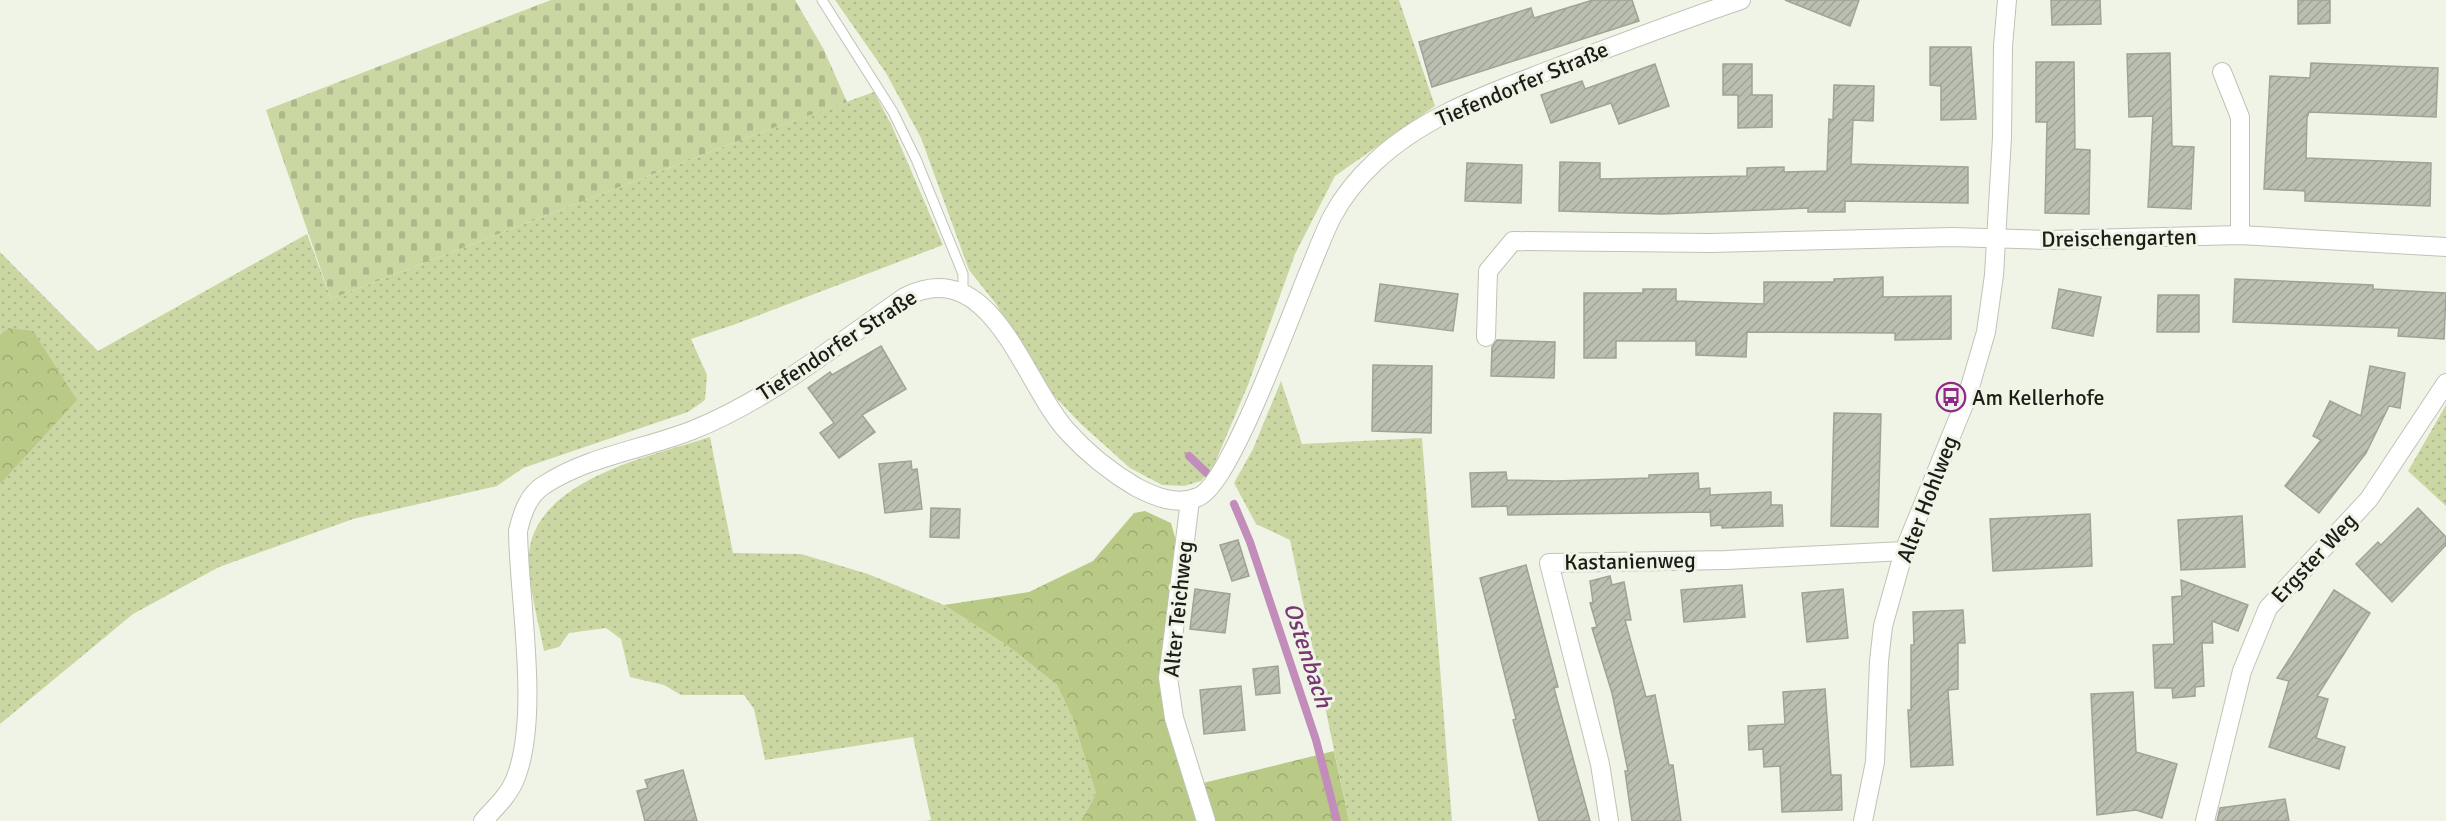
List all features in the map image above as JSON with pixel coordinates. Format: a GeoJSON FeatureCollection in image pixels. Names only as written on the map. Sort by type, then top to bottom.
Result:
{"type":"FeatureCollection","features":[{"type":"Feature","properties":{"kind":"street","name":"Tiefendorfer Straße"},"geometry":{"type":"LineString","coordinates":[[1190,500],[1204,495],[1213,487],[1235,451],[1334,213],[1374,163],[1398,142],[1424,125],[1477,98],[1741,0]]}},
{"type":"Feature","properties":{"kind":"street","name":"Alter Hohlweg"},"geometry":{"type":"LineString","coordinates":[[1863,821],[1875,762],[1878,670],[1883,626],[1904,551],[1978,366],[1989,309],[1997,238],[2003,46],[2007,0]]}},
{"type":"Feature","properties":{"kind":"street"},"geometry":{"type":"LineString","coordinates":[[2222,72],[2240,117],[2240,235]]}},
{"type":"Feature","properties":{"kind":"street","name":"Dreischengarten"},"geometry":{"type":"LineString","coordinates":[[1997,238],[2048,240],[2240,235],[2446,247]]}},
{"type":"Feature","properties":{"kind":"street"},"geometry":{"type":"LineString","coordinates":[[1486,337],[1488,271],[1513,241],[1711,243],[1997,238]]}},
{"type":"Feature","properties":{"kind":"street","name":"Tiefendorfer Straße"},"geometry":{"type":"LineString","coordinates":[[483,821],[501,803],[516,778],[524,742],[527,704],[518,531],[523,508],[542,485],[583,467],[693,430],[730,413],[919,290],[945,287],[963,291]]}},
{"type":"Feature","properties":{"kind":"street"},"geometry":{"type":"LineString","coordinates":[[963,291],[978,301],[1001,328],[1035,387],[1067,431],[1104,464],[1131,484],[1168,500],[1190,500]]}},
{"type":"Feature","properties":{"kind":"street","name":"Ergster Weg"},"geometry":{"type":"LineString","coordinates":[[2205,821],[2242,671],[2268,608],[2282,590],[2369,499],[2446,383]]}},
{"type":"Feature","properties":{"kind":"street","name":"Alter Teichweg"},"geometry":{"type":"LineString","coordinates":[[1190,500],[1168,678],[1174,718],[1206,821]]}},
{"type":"Feature","properties":{"kind":"street","name":"Kastanienweg"},"geometry":{"type":"LineString","coordinates":[[1609,821],[1600,764],[1549,562],[1726,560],[1904,551]]}},
{"type":"Feature","properties":{"kind":"lane"},"geometry":{"type":"LineString","coordinates":[[822,0],[892,112],[916,159],[963,274],[963,291]]}},
{"type":"Feature","properties":{"kind":"green space"},"geometry":{"type":"Polygon","coordinates":[[[551,0],[795,0],[824,50],[847,102],[759,133],[331,299],[266,110],[551,0]]]}},
{"type":"Feature","properties":{"kind":"green space"},"geometry":{"type":"Polygon","coordinates":[[[835,0],[1399,0],[1435,106],[1335,176],[1295,254],[1248,385],[1214,465],[1201,481],[1184,486],[1162,485],[1130,468],[1081,424],[1055,397],[1030,362],[996,304],[969,270],[921,138],[886,73],[835,0]]]}},
{"type":"Feature","properties":{"kind":"green space"},"geometry":{"type":"Polygon","coordinates":[[[874,92],[892,126],[943,245],[691,339],[707,375],[705,400],[688,412],[523,468],[497,486],[353,519],[219,567],[133,614],[0,724],[0,252],[98,351],[307,234],[331,299],[759,133],[874,92]]]}},
{"type":"Feature","properties":{"kind":"green space"},"geometry":{"type":"Polygon","coordinates":[[[9,328],[33,331],[77,400],[0,484],[0,335],[9,328]]]}},
{"type":"Feature","properties":{"kind":"green space"},"geometry":{"type":"Polygon","coordinates":[[[1281,381],[1302,444],[1422,438],[1452,821],[1349,821],[1290,540],[1256,524],[1234,483],[1253,449],[1281,381]]]}},
{"type":"Feature","properties":{"kind":"green space"},"geometry":{"type":"Polygon","coordinates":[[[2446,405],[2446,506],[2408,471],[2446,405]]]}},
{"type":"Feature","properties":{"kind":"green space"},"geometry":{"type":"Polygon","coordinates":[[[710,437],[733,553],[801,554],[868,574],[944,605],[1008,646],[1057,685],[1073,719],[1096,794],[1081,821],[926,821],[931,820],[913,737],[765,760],[754,709],[744,695],[681,695],[664,685],[630,677],[621,639],[606,628],[569,633],[559,647],[544,651],[529,567],[531,542],[541,520],[558,501],[580,485],[606,472],[633,461],[710,437]]]}},
{"type":"Feature","properties":{"kind":"green space"},"geometry":{"type":"Polygon","coordinates":[[[1145,511],[1171,523],[1176,541],[1161,691],[1199,784],[1334,751],[1349,821],[1081,821],[1096,794],[1073,719],[1057,685],[1008,646],[944,605],[1029,592],[1093,561],[1134,513],[1145,511]]]}},
{"type":"Feature","properties":{"kind":"building"},"geometry":{"type":"Polygon","coordinates":[[[1593,0],[1632,0],[1639,21],[1432,87],[1419,42],[1531,8],[1534,18],[1593,0]]]}},
{"type":"Feature","properties":{"kind":"building"},"geometry":{"type":"Polygon","coordinates":[[[1785,0],[1859,0],[1850,26],[1785,0]]]}},
{"type":"Feature","properties":{"kind":"building"},"geometry":{"type":"Polygon","coordinates":[[[2051,0],[2100,0],[2101,24],[2052,25],[2051,0]]]}},
{"type":"Feature","properties":{"kind":"building"},"geometry":{"type":"Polygon","coordinates":[[[2298,0],[2330,0],[2330,23],[2298,24],[2298,0]]]}},
{"type":"Feature","properties":{"kind":"building"},"geometry":{"type":"Polygon","coordinates":[[[1930,47],[1971,47],[1976,119],[1941,120],[1941,86],[1930,85],[1930,47]]]}},
{"type":"Feature","properties":{"kind":"building"},"geometry":{"type":"Polygon","coordinates":[[[2170,53],[2172,146],[2194,147],[2191,209],[2148,207],[2153,116],[2129,117],[2127,54],[2170,53]]]}},
{"type":"Feature","properties":{"kind":"building"},"geometry":{"type":"Polygon","coordinates":[[[2036,62],[2074,62],[2075,149],[2090,150],[2089,214],[2045,213],[2047,122],[2036,122],[2036,62]]]}},
{"type":"Feature","properties":{"kind":"building"},"geometry":{"type":"Polygon","coordinates":[[[2311,63],[2438,68],[2436,117],[2309,112],[2307,118],[2306,158],[2431,163],[2430,206],[2305,201],[2305,191],[2264,189],[2270,76],[2310,78],[2311,63]]]}},
{"type":"Feature","properties":{"kind":"building"},"geometry":{"type":"Polygon","coordinates":[[[1655,64],[1669,106],[1619,124],[1611,103],[1551,123],[1541,95],[1582,81],[1585,89],[1655,64]]]}},
{"type":"Feature","properties":{"kind":"building"},"geometry":{"type":"Polygon","coordinates":[[[1723,64],[1752,64],[1752,95],[1772,95],[1772,127],[1738,128],[1738,95],[1723,95],[1723,64]]]}},
{"type":"Feature","properties":{"kind":"building"},"geometry":{"type":"Polygon","coordinates":[[[1834,85],[1874,86],[1873,121],[1853,120],[1851,164],[1968,167],[1968,203],[1845,201],[1845,212],[1808,212],[1808,208],[1662,214],[1559,211],[1560,162],[1600,163],[1600,179],[1747,176],[1747,168],[1784,167],[1784,172],[1827,171],[1829,119],[1833,120],[1834,85]]]}},
{"type":"Feature","properties":{"kind":"building"},"geometry":{"type":"Polygon","coordinates":[[[1467,163],[1522,165],[1521,203],[1465,201],[1467,163]]]}},
{"type":"Feature","properties":{"kind":"building"},"geometry":{"type":"Polygon","coordinates":[[[1883,277],[1883,297],[1951,296],[1951,339],[1895,340],[1895,333],[1747,332],[1746,357],[1696,355],[1696,341],[1616,341],[1616,358],[1584,358],[1584,293],[1643,293],[1643,289],[1676,289],[1676,301],[1764,304],[1764,282],[1834,282],[1834,279],[1883,277]]]}},
{"type":"Feature","properties":{"kind":"building"},"geometry":{"type":"Polygon","coordinates":[[[2235,279],[2373,285],[2373,289],[2446,293],[2444,339],[2398,336],[2399,328],[2233,322],[2235,279]]]}},
{"type":"Feature","properties":{"kind":"building"},"geometry":{"type":"Polygon","coordinates":[[[1380,284],[1458,294],[1453,331],[1375,321],[1380,284]]]}},
{"type":"Feature","properties":{"kind":"building"},"geometry":{"type":"Polygon","coordinates":[[[2059,289],[2101,297],[2093,336],[2052,328],[2059,289]]]}},
{"type":"Feature","properties":{"kind":"building"},"geometry":{"type":"Polygon","coordinates":[[[2158,295],[2199,295],[2199,332],[2157,332],[2158,295]]]}},
{"type":"Feature","properties":{"kind":"building"},"geometry":{"type":"Polygon","coordinates":[[[1497,340],[1555,342],[1554,378],[1491,376],[1492,347],[1497,340]]]}},
{"type":"Feature","properties":{"kind":"building"},"geometry":{"type":"Polygon","coordinates":[[[881,346],[906,389],[862,415],[875,432],[839,458],[820,433],[834,423],[808,388],[830,372],[832,375],[881,346]]]}},
{"type":"Feature","properties":{"kind":"building"},"geometry":{"type":"Polygon","coordinates":[[[1373,365],[1432,366],[1431,433],[1372,431],[1373,365]]]}},
{"type":"Feature","properties":{"kind":"building"},"geometry":{"type":"Polygon","coordinates":[[[2370,366],[2405,373],[2400,408],[2389,406],[2366,453],[2319,513],[2285,486],[2321,440],[2313,436],[2330,401],[2361,416],[2370,366]]]}},
{"type":"Feature","properties":{"kind":"building"},"geometry":{"type":"Polygon","coordinates":[[[1834,413],[1881,414],[1878,527],[1831,526],[1834,413]]]}},
{"type":"Feature","properties":{"kind":"building"},"geometry":{"type":"Polygon","coordinates":[[[911,461],[912,470],[917,469],[922,509],[885,513],[879,464],[911,461]]]}},
{"type":"Feature","properties":{"kind":"building"},"geometry":{"type":"Polygon","coordinates":[[[1506,472],[1507,480],[1556,481],[1649,478],[1649,475],[1698,473],[1699,489],[1710,488],[1710,495],[1771,492],[1771,505],[1782,505],[1783,526],[1722,528],[1722,525],[1711,526],[1710,509],[1710,512],[1508,515],[1507,506],[1472,507],[1470,473],[1506,472]]]}},
{"type":"Feature","properties":{"kind":"building"},"geometry":{"type":"Polygon","coordinates":[[[931,508],[960,509],[959,538],[930,537],[931,508]]]}},
{"type":"Feature","properties":{"kind":"building"},"geometry":{"type":"Polygon","coordinates":[[[2418,508],[2446,537],[2446,545],[2392,602],[2356,564],[2378,542],[2381,545],[2418,508]]]}},
{"type":"Feature","properties":{"kind":"building"},"geometry":{"type":"Polygon","coordinates":[[[2090,514],[2092,566],[1993,571],[1990,519],[2090,514]]]}},
{"type":"Feature","properties":{"kind":"building"},"geometry":{"type":"Polygon","coordinates":[[[2242,516],[2245,567],[2181,570],[2178,520],[2242,516]]]}},
{"type":"Feature","properties":{"kind":"building"},"geometry":{"type":"Polygon","coordinates":[[[1238,540],[1249,576],[1232,581],[1220,545],[1238,540]]]}},
{"type":"Feature","properties":{"kind":"building"},"geometry":{"type":"Polygon","coordinates":[[[1526,565],[1558,687],[1554,688],[1590,821],[1539,821],[1513,720],[1516,719],[1480,578],[1526,565]]]}},
{"type":"Feature","properties":{"kind":"building"},"geometry":{"type":"Polygon","coordinates":[[[1610,576],[1612,585],[1624,582],[1631,620],[1625,620],[1646,697],[1655,695],[1669,765],[1673,765],[1681,821],[1632,821],[1625,771],[1628,771],[1612,693],[1592,628],[1597,627],[1590,603],[1593,602],[1590,581],[1610,576]]]}},
{"type":"Feature","properties":{"kind":"building"},"geometry":{"type":"Polygon","coordinates":[[[2181,580],[2248,605],[2238,631],[2212,621],[2213,643],[2202,643],[2204,686],[2195,687],[2195,696],[2173,698],[2172,688],[2155,688],[2153,645],[2174,644],[2172,597],[2182,596],[2181,580]]]}},
{"type":"Feature","properties":{"kind":"building"},"geometry":{"type":"Polygon","coordinates":[[[1742,585],[1745,617],[1684,622],[1681,590],[1742,585]]]}},
{"type":"Feature","properties":{"kind":"building"},"geometry":{"type":"Polygon","coordinates":[[[1195,589],[1230,594],[1225,633],[1190,629],[1195,589]]]}},
{"type":"Feature","properties":{"kind":"building"},"geometry":{"type":"Polygon","coordinates":[[[1843,589],[1848,638],[1807,642],[1802,593],[1843,589]]]}},
{"type":"Feature","properties":{"kind":"building"},"geometry":{"type":"Polygon","coordinates":[[[2334,590],[2370,613],[2317,696],[2328,699],[2316,738],[2345,747],[2339,769],[2269,747],[2289,681],[2277,678],[2334,590]]]}},
{"type":"Feature","properties":{"kind":"building"},"geometry":{"type":"Polygon","coordinates":[[[1963,610],[1965,643],[1958,643],[1958,689],[1948,690],[1953,765],[1911,767],[1908,710],[1911,710],[1913,612],[1963,610]]]}},
{"type":"Feature","properties":{"kind":"building"},"geometry":{"type":"Polygon","coordinates":[[[1278,666],[1280,693],[1256,695],[1253,669],[1278,666]]]}},
{"type":"Feature","properties":{"kind":"building"},"geometry":{"type":"Polygon","coordinates":[[[1241,686],[1245,730],[1204,734],[1200,690],[1241,686]]]}},
{"type":"Feature","properties":{"kind":"building"},"geometry":{"type":"Polygon","coordinates":[[[1825,689],[1831,775],[1841,775],[1842,810],[1782,812],[1780,766],[1764,767],[1763,749],[1749,750],[1748,726],[1785,724],[1783,692],[1825,689]]]}},
{"type":"Feature","properties":{"kind":"building"},"geometry":{"type":"Polygon","coordinates":[[[2133,692],[2136,752],[2177,764],[2162,818],[2136,810],[2097,815],[2091,694],[2133,692]]]}},
{"type":"Feature","properties":{"kind":"building"},"geometry":{"type":"Polygon","coordinates":[[[683,770],[697,821],[645,821],[637,791],[648,788],[645,780],[683,770]]]}},
{"type":"Feature","properties":{"kind":"building"},"geometry":{"type":"Polygon","coordinates":[[[2285,799],[2289,821],[2217,821],[2220,808],[2285,799]]]}},
{"type":"Feature","properties":{"kind":"waterway","name":"Ostenbach"},"geometry":{"type":"LineString","coordinates":[[1189,456],[1211,477]]}},
{"type":"Feature","properties":{"kind":"waterway","name":"Ostenbach"},"geometry":{"type":"LineString","coordinates":[[1234,504],[1250,542],[1316,740],[1337,821]]}},
{"type":"Feature","properties":{"kind":"place","name":"Am Kellerhofe"},"geometry":{"type":"Point","coordinates":[1951,397]}}]}
